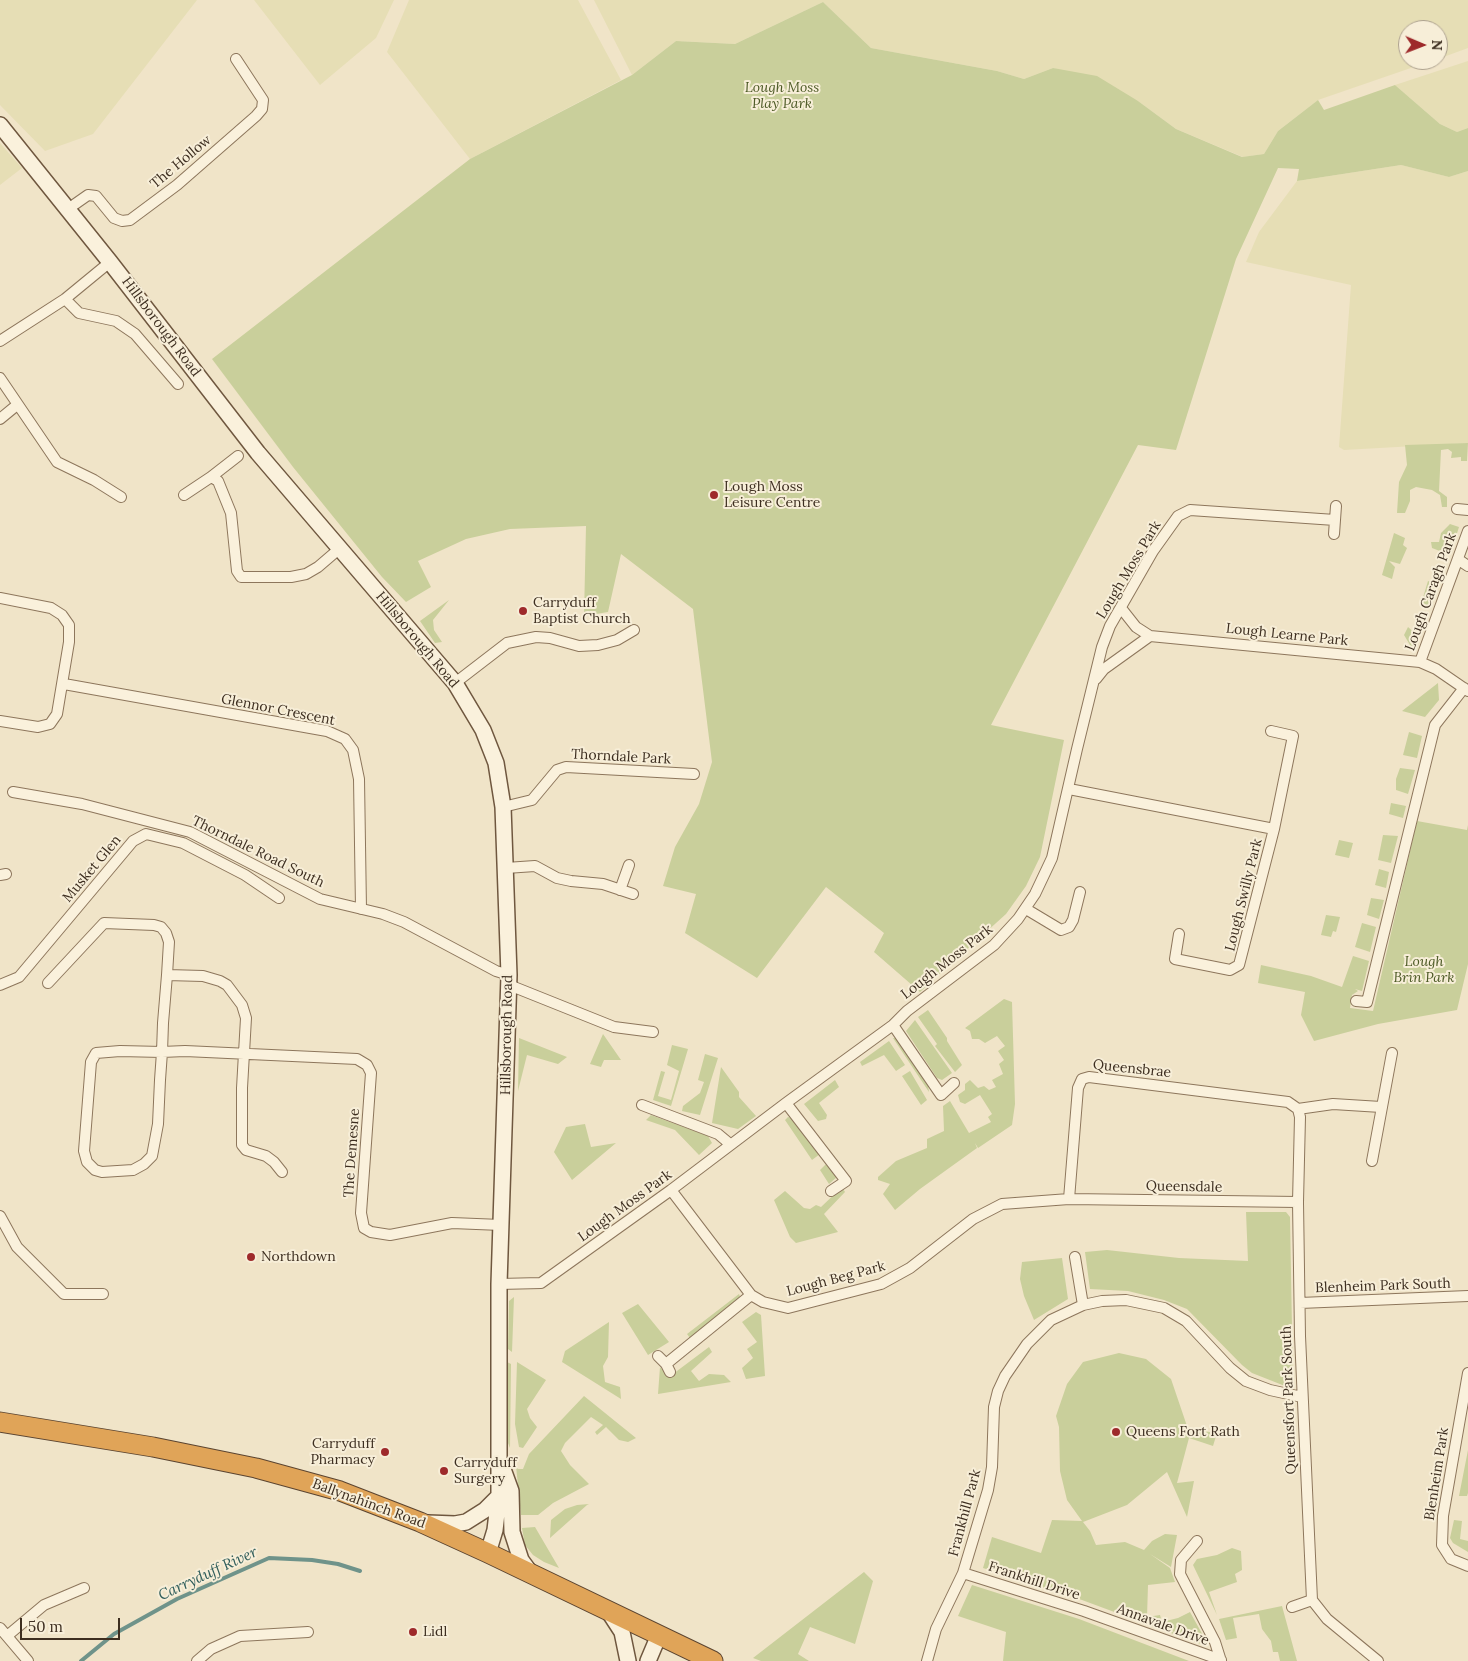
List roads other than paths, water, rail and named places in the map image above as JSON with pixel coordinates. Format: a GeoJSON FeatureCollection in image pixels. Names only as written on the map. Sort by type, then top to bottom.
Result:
{"type":"FeatureCollection","features":[{"type":"Feature","properties":{"kind":"highway","name":"Ballynahinch Road"},"geometry":{"type":"LineString","coordinates":[[0,1422],[153,1447],[256,1468],[340,1491],[420,1522],[713,1661]]}},
{"type":"Feature","properties":{"kind":"main road","name":"Hillsborough Road"},"geometry":{"type":"LineString","coordinates":[[0,125],[110,262],[258,453],[455,683],[483,730],[496,763],[503,807],[509,980],[499,1284],[499,1496],[495,1530],[488,1553]]}},
{"type":"Feature","properties":{"kind":"main road","name":"Hillsborough Road"},"geometry":{"type":"LineString","coordinates":[[500,1458],[511,1491],[512,1532],[521,1560],[532,1575]]}},
{"type":"Feature","properties":{"kind":"main road"},"geometry":{"type":"LineString","coordinates":[[420,1522],[455,1524],[466,1522],[485,1510],[499,1496]]}},
{"type":"Feature","properties":{"kind":"main road"},"geometry":{"type":"LineString","coordinates":[[609,1612],[622,1632],[628,1661]]}},
{"type":"Feature","properties":{"kind":"main road"},"geometry":{"type":"LineString","coordinates":[[648,1661],[659,1635]]}},
{"type":"Feature","properties":{"kind":"street","name":"The Hollow"},"geometry":{"type":"LineString","coordinates":[[68,209],[88,194],[96,196],[114,218],[122,221],[130,220],[177,185],[256,116],[262,109],[262,100],[236,59]]}},
{"type":"Feature","properties":{"kind":"street"},"geometry":{"type":"LineString","coordinates":[[0,341],[65,299],[110,262]]}},
{"type":"Feature","properties":{"kind":"street"},"geometry":{"type":"LineString","coordinates":[[65,299],[79,313],[116,321],[135,334],[178,384]]}},
{"type":"Feature","properties":{"kind":"street"},"geometry":{"type":"LineString","coordinates":[[0,378],[57,462],[94,480],[120,497]]}},
{"type":"Feature","properties":{"kind":"street"},"geometry":{"type":"LineString","coordinates":[[0,419],[17,405]]}},
{"type":"Feature","properties":{"kind":"street"},"geometry":{"type":"LineString","coordinates":[[184,495],[238,456]]}},
{"type":"Feature","properties":{"kind":"street"},"geometry":{"type":"LineString","coordinates":[[211,477],[218,481],[222,488],[231,512],[237,571],[241,577],[291,577],[306,574],[318,567],[339,549]]}},
{"type":"Feature","properties":{"kind":"street"},"geometry":{"type":"LineString","coordinates":[[1334,534],[1336,506]]}},
{"type":"Feature","properties":{"kind":"street","name":"Lough Moss Park"},"geometry":{"type":"LineString","coordinates":[[499,1284],[541,1283],[671,1190],[730,1144],[893,1025],[907,1011],[994,945],[1026,909],[1052,858],[1094,681],[1110,626],[1153,551],[1178,516],[1190,510],[1335,520]]}},
{"type":"Feature","properties":{"kind":"street","name":"Lough Caragh Park"},"geometry":{"type":"LineString","coordinates":[[1420,662],[1459,560],[1468,531]]}},
{"type":"Feature","properties":{"kind":"street"},"geometry":{"type":"LineString","coordinates":[[1459,560],[1468,566]]}},
{"type":"Feature","properties":{"kind":"street"},"geometry":{"type":"LineString","coordinates":[[0,598],[51,608],[62,615],[69,625],[70,642],[64,684],[57,714],[50,724],[38,727],[0,721]]}},
{"type":"Feature","properties":{"kind":"street"},"geometry":{"type":"LineString","coordinates":[[1094,681],[1104,669],[1150,636],[1136,627],[1121,608]]}},
{"type":"Feature","properties":{"kind":"street"},"geometry":{"type":"LineString","coordinates":[[455,683],[507,643],[536,637],[550,638],[579,646],[598,645],[617,640],[634,630]]}},
{"type":"Feature","properties":{"kind":"street","name":"Lough Learne Park"},"geometry":{"type":"LineString","coordinates":[[1150,636],[1420,662]]}},
{"type":"Feature","properties":{"kind":"street"},"geometry":{"type":"LineString","coordinates":[[1356,1001],[1367,1002],[1435,725],[1466,690],[1436,669],[1420,662]]}},
{"type":"Feature","properties":{"kind":"street","name":"Glennor Crescent"},"geometry":{"type":"LineString","coordinates":[[64,684],[327,731],[345,739],[353,750],[359,779],[361,909]]}},
{"type":"Feature","properties":{"kind":"street","name":"Lough Swilly Park"},"geometry":{"type":"LineString","coordinates":[[1179,934],[1176,959],[1230,970],[1240,965],[1274,829],[1293,736],[1271,731]]}},
{"type":"Feature","properties":{"kind":"street","name":"Thorndale Park"},"geometry":{"type":"LineString","coordinates":[[503,807],[532,800],[557,770],[566,767],[694,774]]}},
{"type":"Feature","properties":{"kind":"street","name":"Lough Swilly Park"},"geometry":{"type":"LineString","coordinates":[[1069,789],[1274,829]]}},
{"type":"Feature","properties":{"kind":"street","name":"Thorndale Road South"},"geometry":{"type":"LineString","coordinates":[[13,792],[82,804],[190,832],[320,899],[404,922],[496,971],[509,980],[614,1027],[654,1032]]}},
{"type":"Feature","properties":{"kind":"street","name":"Musket Glen"},"geometry":{"type":"LineString","coordinates":[[0,985],[19,977],[133,841],[146,834],[183,843],[245,876],[278,898]]}},
{"type":"Feature","properties":{"kind":"street"},"geometry":{"type":"LineString","coordinates":[[620,890],[629,865]]}},
{"type":"Feature","properties":{"kind":"street"},"geometry":{"type":"LineString","coordinates":[[506,868],[535,866],[571,882],[603,884],[633,894]]}},
{"type":"Feature","properties":{"kind":"street"},"geometry":{"type":"LineString","coordinates":[[1026,909],[1061,930],[1069,927],[1073,920],[1080,892]]}},
{"type":"Feature","properties":{"kind":"street"},"geometry":{"type":"LineString","coordinates":[[48,983],[104,923],[154,925],[161,927],[169,942],[162,1052]]}},
{"type":"Feature","properties":{"kind":"street"},"geometry":{"type":"LineString","coordinates":[[168,974],[203,976],[227,985],[242,1005],[246,1018],[242,1145],[246,1150],[266,1156],[282,1172]]}},
{"type":"Feature","properties":{"kind":"street"},"geometry":{"type":"LineString","coordinates":[[893,1025],[941,1095],[954,1083]]}},
{"type":"Feature","properties":{"kind":"street","name":"The Demesne"},"geometry":{"type":"LineString","coordinates":[[162,1052],[158,1124],[152,1156],[133,1170],[102,1172],[95,1170],[87,1162],[84,1151],[91,1062],[96,1053],[134,1051],[244,1054],[357,1059],[368,1065],[371,1072],[361,1222],[364,1228],[370,1232],[390,1235],[405,1234],[452,1223],[501,1225]]}},
{"type":"Feature","properties":{"kind":"street"},"geometry":{"type":"LineString","coordinates":[[1372,1161],[1392,1054]]}},
{"type":"Feature","properties":{"kind":"street","name":"Queensbrae"},"geometry":{"type":"LineString","coordinates":[[1069,1199],[1078,1088],[1082,1079],[1089,1077],[1288,1102],[1298,1109]]}},
{"type":"Feature","properties":{"kind":"street"},"geometry":{"type":"LineString","coordinates":[[786,1103],[846,1181],[831,1191]]}},
{"type":"Feature","properties":{"kind":"street"},"geometry":{"type":"LineString","coordinates":[[1298,1109],[1333,1104],[1381,1107]]}},
{"type":"Feature","properties":{"kind":"street"},"geometry":{"type":"LineString","coordinates":[[642,1105],[718,1134],[730,1144]]}},
{"type":"Feature","properties":{"kind":"street","name":"Queensfort Park South"},"geometry":{"type":"LineString","coordinates":[[1298,1109],[1300,1117],[1298,1202],[1302,1397],[1312,1600]]}},
{"type":"Feature","properties":{"kind":"street","name":"Lough Beg Park"},"geometry":{"type":"LineString","coordinates":[[671,1190],[751,1294],[763,1302],[788,1308],[881,1284],[910,1268],[988,1210],[1002,1204],[1069,1199]]}},
{"type":"Feature","properties":{"kind":"street","name":"Queensdale"},"geometry":{"type":"LineString","coordinates":[[1069,1199],[1298,1202]]}},
{"type":"Feature","properties":{"kind":"street"},"geometry":{"type":"LineString","coordinates":[[0,1216],[17,1247],[64,1294],[103,1294]]}},
{"type":"Feature","properties":{"kind":"street"},"geometry":{"type":"LineString","coordinates":[[1075,1257],[1083,1305]]}},
{"type":"Feature","properties":{"kind":"street"},"geometry":{"type":"LineString","coordinates":[[658,1356],[668,1368],[751,1294]]}},
{"type":"Feature","properties":{"kind":"street","name":"Blenheim Park South"},"geometry":{"type":"LineString","coordinates":[[1300,1303],[1468,1296]]}},
{"type":"Feature","properties":{"kind":"street","name":"Frankhill Park"},"geometry":{"type":"LineString","coordinates":[[926,1661],[936,1629],[962,1573],[988,1490],[992,1467],[994,1407],[998,1391],[1005,1376],[1027,1344],[1051,1320],[1083,1305],[1102,1301],[1126,1300],[1175,1312],[1194,1328],[1230,1368],[1246,1381],[1270,1390],[1302,1397]]}},
{"type":"Feature","properties":{"kind":"street","name":"Blenheim Park"},"geometry":{"type":"LineString","coordinates":[[1468,1373],[1466,1398],[1443,1516],[1442,1545],[1451,1559],[1468,1566]]}},
{"type":"Feature","properties":{"kind":"street"},"geometry":{"type":"LineString","coordinates":[[1197,1541],[1181,1560],[1180,1574],[1215,1642],[1221,1660]]}},
{"type":"Feature","properties":{"kind":"street","name":"Frankhill Drive"},"geometry":{"type":"LineString","coordinates":[[962,1573],[1097,1616]]}},
{"type":"Feature","properties":{"kind":"street"},"geometry":{"type":"LineString","coordinates":[[7,1636],[44,1605],[84,1588]]}},
{"type":"Feature","properties":{"kind":"street"},"geometry":{"type":"LineString","coordinates":[[1292,1607],[1312,1600],[1327,1620],[1378,1661]]}},
{"type":"Feature","properties":{"kind":"street","name":"Annavale Drive"},"geometry":{"type":"LineString","coordinates":[[1097,1616],[1221,1660]]}},
{"type":"Feature","properties":{"kind":"street"},"geometry":{"type":"LineString","coordinates":[[0,1628],[28,1661]]}},
{"type":"Feature","properties":{"kind":"street"},"geometry":{"type":"LineString","coordinates":[[197,1661],[211,1649],[240,1636],[308,1632]]}},
{"type":"Feature","properties":{"kind":"waterway","name":"Carryduff River"},"geometry":{"type":"LineString","coordinates":[[81,1661],[114,1634],[177,1599],[269,1558],[312,1560],[338,1564],[360,1571]]}},
{"type":"Feature","properties":{"kind":"place","name":"Lough Moss Leisure Centre"},"geometry":{"type":"Point","coordinates":[714,495]}},
{"type":"Feature","properties":{"kind":"place","name":"Carryduff Baptist Church"},"geometry":{"type":"Point","coordinates":[523,611]}},
{"type":"Feature","properties":{"kind":"place","name":"Northdown"},"geometry":{"type":"Point","coordinates":[251,1257]}},
{"type":"Feature","properties":{"kind":"place","name":"Queens Fort Rath"},"geometry":{"type":"Point","coordinates":[1116,1432]}},
{"type":"Feature","properties":{"kind":"place","name":"Carryduff Pharmacy"},"geometry":{"type":"Point","coordinates":[385,1452]}},
{"type":"Feature","properties":{"kind":"place","name":"Carryduff Surgery"},"geometry":{"type":"Point","coordinates":[444,1471]}},
{"type":"Feature","properties":{"kind":"place","name":"Lidl"},"geometry":{"type":"Point","coordinates":[413,1632]}},
{"type":"Feature","properties":{"kind":"park label","name":"Lough Moss Play Park"},"geometry":{"type":"Point","coordinates":[782,96]}},
{"type":"Feature","properties":{"kind":"park label","name":"Lough Brin Park"},"geometry":{"type":"Point","coordinates":[1424,970]}}]}
